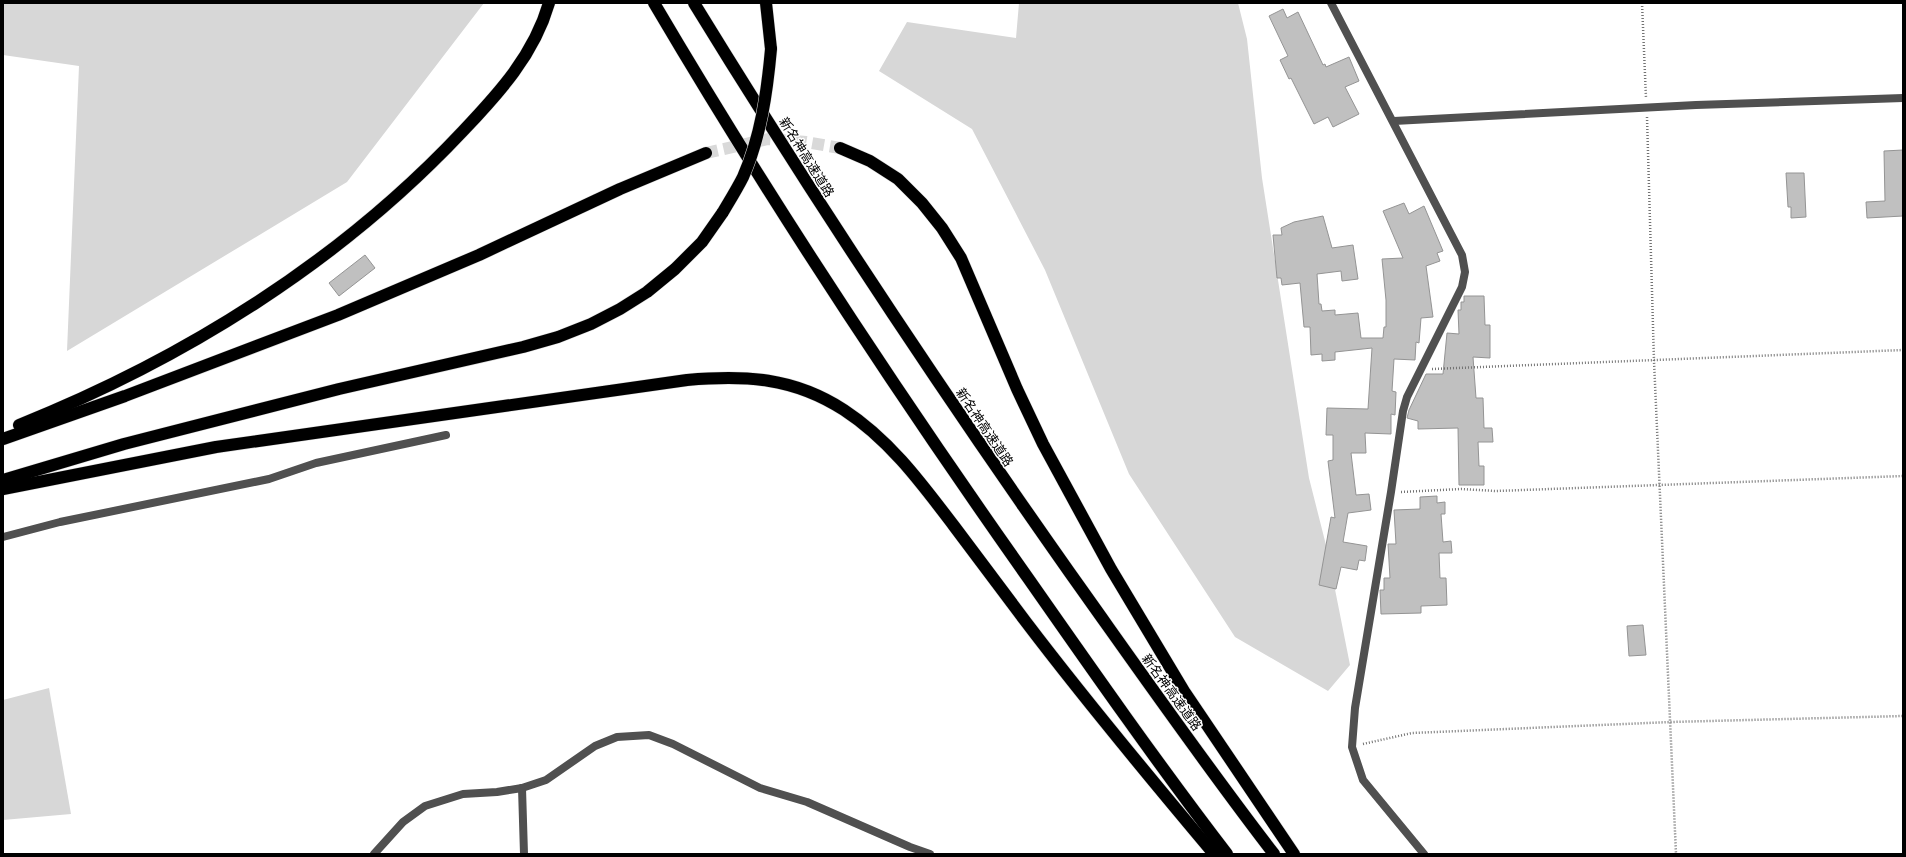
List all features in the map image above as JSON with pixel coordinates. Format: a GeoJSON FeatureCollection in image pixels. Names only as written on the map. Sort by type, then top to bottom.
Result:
{"type":"FeatureCollection","features":[{"type":"Feature","properties":{"kind":"highway"},"geometry":{"type":"LineString","coordinates":[[3,432],[137,373],[190,344],[252,305],[339,242],[388,204],[435,160],[496,96],[517,70],[533,43],[549,3]]}},
{"type":"Feature","properties":{"kind":"highway"},"geometry":{"type":"LineString","coordinates":[[654,3],[687,60],[818,268],[942,457],[1082,656],[1227,854]]}},
{"type":"Feature","properties":{"kind":"highway","name":"新名神高速道路"},"geometry":{"type":"LineString","coordinates":[[694,3],[843,240],[973,434],[1117,640],[1237,806],[1274,854]]}},
{"type":"Feature","properties":{"kind":"highway"},"geometry":{"type":"LineString","coordinates":[[3,480],[124,444],[339,389],[523,347],[558,337],[609,315],[647,292],[675,269],[702,242],[723,212],[742,178],[761,122],[768,85],[771,49],[769,14],[766,3]]}},
{"type":"Feature","properties":{"kind":"highway"},"geometry":{"type":"LineString","coordinates":[[840,148],[870,161],[898,179],[922,203],[942,228],[961,258],[1017,389],[1043,444],[1107,562],[1184,691],[1294,854]]}},
{"type":"Feature","properties":{"kind":"highway"},"geometry":{"type":"LineString","coordinates":[[3,439],[125,396],[338,316],[479,255],[620,189],[706,153]]}},
{"type":"Feature","properties":{"kind":"highway"},"geometry":{"type":"LineString","coordinates":[[3,489],[216,447],[686,380],[724,377],[751,378],[789,385],[817,395],[844,410],[870,429],[897,454],[921,482],[1127,752],[1214,854]]}},
{"type":"Feature","properties":{"kind":"street"},"geometry":{"type":"LineString","coordinates":[[1332,3],[1462,255],[1465,272],[1462,287],[1408,397],[1403,411],[1355,708],[1352,747],[1363,780],[1424,854]]}},
{"type":"Feature","properties":{"kind":"street"},"geometry":{"type":"LineString","coordinates":[[1394,121],[1646,108],[1903,98]]}},
{"type":"Feature","properties":{"kind":"street"},"geometry":{"type":"LineString","coordinates":[[3,537],[60,522],[269,479],[316,463],[446,435]]}},
{"type":"Feature","properties":{"kind":"street"},"geometry":{"type":"LineString","coordinates":[[374,854],[403,822],[425,806],[463,794],[497,792],[522,788],[546,780],[595,746],[617,737],[649,735],[673,744],[760,788],[807,802],[910,847],[930,854]]}},
{"type":"Feature","properties":{"kind":"street"},"geometry":{"type":"LineString","coordinates":[[522,788],[524,854]]}},
{"type":"Feature","properties":{"kind":"path"},"geometry":{"type":"LineString","coordinates":[[1642,3],[1654,361],[1676,854]]}},
{"type":"Feature","properties":{"kind":"path"},"geometry":{"type":"LineString","coordinates":[[1422,369],[1903,350]]}},
{"type":"Feature","properties":{"kind":"path"},"geometry":{"type":"LineString","coordinates":[[1391,492],[1461,489],[1496,491],[1903,476]]}},
{"type":"Feature","properties":{"kind":"path"},"geometry":{"type":"LineString","coordinates":[[1352,747],[1412,733],[1671,722],[1903,716]]}},
{"type":"Feature","properties":{"kind":"shaded area"},"geometry":{"type":"Polygon","coordinates":[[[3,3],[484,3],[347,182],[67,351],[79,66],[3,55],[3,3]]]}},
{"type":"Feature","properties":{"kind":"shaded area"},"geometry":{"type":"Polygon","coordinates":[[[1019,3],[1238,3],[1247,39],[1262,178],[1309,478],[1327,549],[1350,665],[1328,691],[1235,637],[1129,474],[1045,270],[972,129],[879,71],[907,22],[1016,38],[1019,3]]]}},
{"type":"Feature","properties":{"kind":"shaded area"},"geometry":{"type":"Polygon","coordinates":[[[49,688],[71,814],[3,820],[3,700],[49,688]]]}},
{"type":"Feature","properties":{"kind":"building"},"geometry":{"type":"Polygon","coordinates":[[[1283,9],[1287,18],[1298,12],[1323,65],[1325,64],[1326,67],[1349,57],[1359,81],[1345,87],[1359,114],[1333,127],[1328,117],[1314,124],[1291,78],[1289,79],[1280,60],[1288,56],[1269,16],[1283,9]]]}},
{"type":"Feature","properties":{"kind":"building"},"geometry":{"type":"Polygon","coordinates":[[[1903,150],[1903,216],[1867,218],[1866,202],[1885,201],[1884,151],[1903,150]]]}},
{"type":"Feature","properties":{"kind":"building"},"geometry":{"type":"Polygon","coordinates":[[[1786,173],[1804,173],[1806,217],[1791,218],[1791,207],[1788,207],[1786,173]]]}},
{"type":"Feature","properties":{"kind":"building"},"geometry":{"type":"Polygon","coordinates":[[[1404,203],[1409,214],[1424,206],[1443,251],[1437,253],[1440,261],[1426,266],[1433,317],[1421,318],[1419,343],[1416,342],[1415,360],[1394,359],[1392,391],[1396,392],[1395,415],[1391,414],[1391,434],[1365,433],[1366,453],[1351,453],[1356,495],[1369,494],[1371,510],[1348,513],[1343,542],[1367,546],[1365,561],[1359,560],[1357,570],[1341,567],[1336,589],[1319,585],[1331,517],[1335,518],[1328,461],[1333,460],[1333,435],[1326,435],[1327,408],[1368,409],[1372,348],[1335,352],[1335,360],[1322,361],[1322,354],[1311,355],[1310,327],[1304,327],[1300,283],[1282,285],[1281,278],[1277,278],[1273,235],[1282,235],[1281,228],[1294,222],[1323,216],[1332,248],[1353,245],[1358,279],[1342,281],[1341,271],[1317,274],[1319,304],[1321,304],[1322,311],[1335,310],[1335,315],[1358,313],[1361,338],[1383,338],[1384,327],[1386,327],[1386,300],[1382,259],[1403,258],[1383,211],[1404,203]]]}},
{"type":"Feature","properties":{"kind":"building"},"geometry":{"type":"Polygon","coordinates":[[[365,255],[375,268],[339,296],[329,283],[365,255]]]}},
{"type":"Feature","properties":{"kind":"building"},"geometry":{"type":"Polygon","coordinates":[[[1464,296],[1484,296],[1485,325],[1490,325],[1490,358],[1473,357],[1476,398],[1483,398],[1484,428],[1492,428],[1493,442],[1478,442],[1479,466],[1484,466],[1484,485],[1459,485],[1458,428],[1418,429],[1418,421],[1407,418],[1409,410],[1426,374],[1443,374],[1447,333],[1459,334],[1458,310],[1461,310],[1461,302],[1464,302],[1464,296]]]}},
{"type":"Feature","properties":{"kind":"building"},"geometry":{"type":"Polygon","coordinates":[[[1437,496],[1437,503],[1445,502],[1445,514],[1441,514],[1443,542],[1451,541],[1452,553],[1439,553],[1440,578],[1446,578],[1447,605],[1421,606],[1421,613],[1381,614],[1380,590],[1384,590],[1384,578],[1390,578],[1388,544],[1396,544],[1394,510],[1420,509],[1420,497],[1437,496]]]}},
{"type":"Feature","properties":{"kind":"building"},"geometry":{"type":"Polygon","coordinates":[[[1643,625],[1646,655],[1629,656],[1627,626],[1643,625]]]}},
{"type":"Feature","properties":{"kind":"tunnel"},"geometry":{"type":"LineString","coordinates":[[706,153],[768,139],[806,142],[840,148]]}}]}
